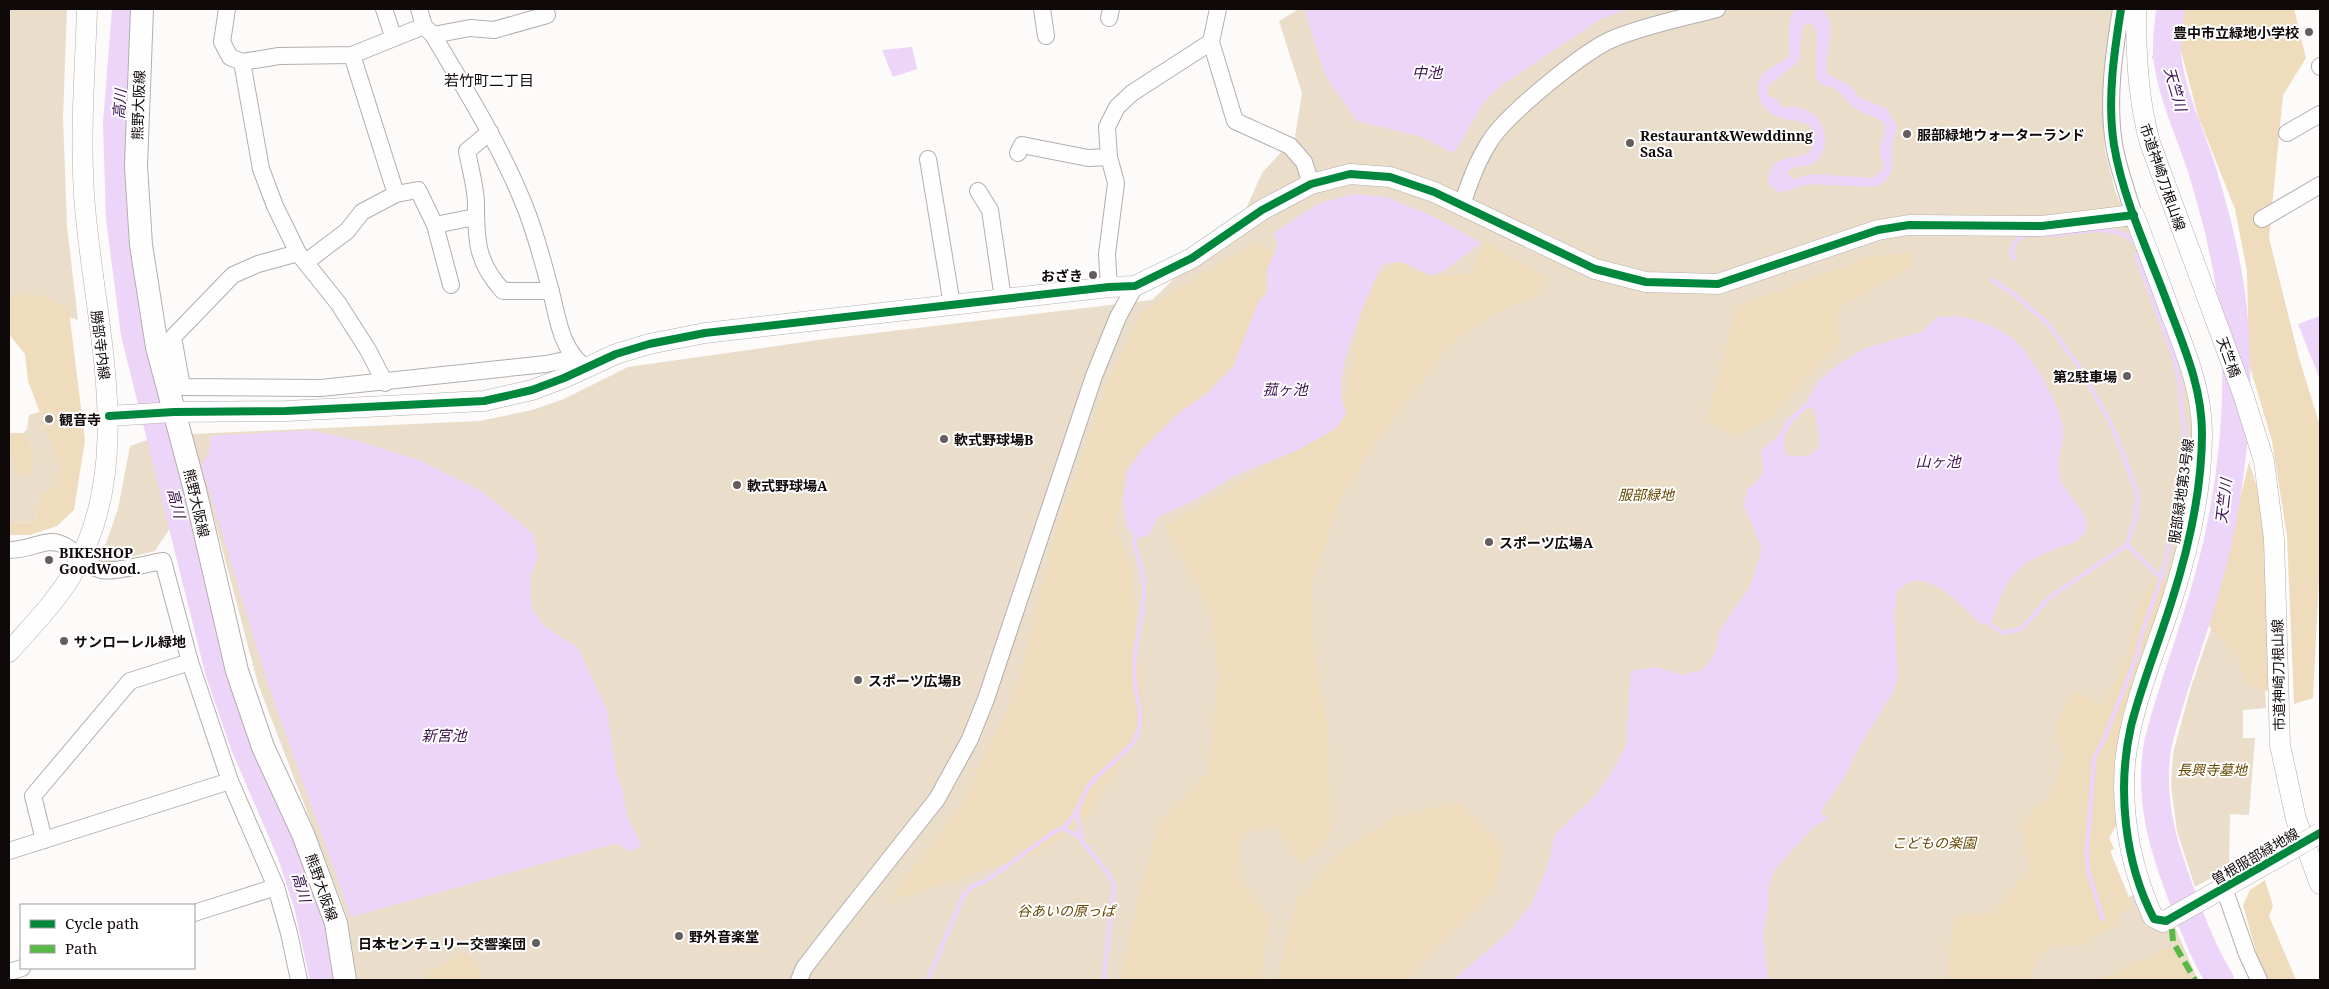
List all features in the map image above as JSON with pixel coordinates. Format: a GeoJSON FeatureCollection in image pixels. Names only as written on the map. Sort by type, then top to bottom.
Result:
{"type":"FeatureCollection","features":[{"type":"Feature","properties":{"kind":"main road","name":"熊野大阪線"},"geometry":{"type":"LineString","coordinates":[[142,9],[136,130],[141,245],[150,313],[237,671],[263,746],[304,834],[332,914],[345,980]]}},
{"type":"Feature","properties":{"kind":"street","name":"勝部寺内線"},"geometry":{"type":"LineString","coordinates":[[9,652],[57,597],[81,557],[92,533],[106,471],[108,416],[84,194],[82,127],[87,9]]}},
{"type":"Feature","properties":{"kind":"street"},"geometry":{"type":"LineString","coordinates":[[227,9],[222,42],[230,57],[242,62],[279,56],[352,55],[393,36],[429,30],[470,28],[494,30],[547,16],[545,9]]}},
{"type":"Feature","properties":{"kind":"street"},"geometry":{"type":"LineString","coordinates":[[384,9],[393,36]]}},
{"type":"Feature","properties":{"kind":"street"},"geometry":{"type":"LineString","coordinates":[[419,9],[429,30],[490,132],[523,202],[551,291],[563,340],[579,362]]}},
{"type":"Feature","properties":{"kind":"street"},"geometry":{"type":"LineString","coordinates":[[1042,9],[1046,36]]}},
{"type":"Feature","properties":{"kind":"street"},"geometry":{"type":"LineString","coordinates":[[1218,9],[1211,42],[1235,121],[1290,146],[1304,162],[1311,184]]}},
{"type":"Feature","properties":{"kind":"street"},"geometry":{"type":"LineString","coordinates":[[1462,204],[1478,162],[1491,139],[1514,115],[1580,58],[1614,38],[1717,9]]}},
{"type":"Feature","properties":{"kind":"street","name":"服部緑地第3号線"},"geometry":{"type":"LineString","coordinates":[[2121,9],[2112,67],[2113,126],[2116,151],[2134,215],[2191,366],[2200,402],[2202,433],[2198,478],[2187,544],[2172,600],[2136,706],[2126,762],[2125,807],[2136,874],[2163,918]]}},
{"type":"Feature","properties":{"kind":"street","name":"市道神崎刀根山線"},"geometry":{"type":"LineString","coordinates":[[2136,9],[2136,63],[2143,116],[2155,161],[2190,254]]}},
{"type":"Feature","properties":{"kind":"street"},"geometry":{"type":"LineString","coordinates":[[1110,287],[1107,254],[1116,183],[1109,157],[1108,127],[1117,107],[1132,93],[1211,42]]}},
{"type":"Feature","properties":{"kind":"street"},"geometry":{"type":"LineString","coordinates":[[352,55],[396,194]]}},
{"type":"Feature","properties":{"kind":"street"},"geometry":{"type":"LineString","coordinates":[[242,62],[261,169],[275,206],[302,258],[343,311],[368,350],[385,383]]}},
{"type":"Feature","properties":{"kind":"street"},"geometry":{"type":"LineString","coordinates":[[2287,133],[2320,114]]}},
{"type":"Feature","properties":{"kind":"street"},"geometry":{"type":"LineString","coordinates":[[490,132],[467,151],[476,204],[475,217],[480,257],[489,277],[503,291],[551,291]]}},
{"type":"Feature","properties":{"kind":"street"},"geometry":{"type":"LineString","coordinates":[[1018,153],[1022,145],[1088,158],[1109,157]]}},
{"type":"Feature","properties":{"kind":"street"},"geometry":{"type":"LineString","coordinates":[[928,159],[952,305]]}},
{"type":"Feature","properties":{"kind":"street"},"geometry":{"type":"LineString","coordinates":[[451,285],[435,225],[418,190],[396,194],[362,212],[347,231],[302,258],[258,264],[233,275],[173,337],[182,387],[320,388],[385,383],[546,364],[579,362],[649,344],[705,333],[1110,287],[1135,286],[1192,258],[1262,210],[1311,184],[1350,174],[1390,177],[1462,204],[1595,269],[1646,282],[1697,285],[1718,284],[1735,280],[1878,230],[1909,224],[2049,226],[2134,215]]}},
{"type":"Feature","properties":{"kind":"street"},"geometry":{"type":"LineString","coordinates":[[2262,220],[2320,185]]}},
{"type":"Feature","properties":{"kind":"street"},"geometry":{"type":"LineString","coordinates":[[978,191],[990,210],[1003,299]]}},
{"type":"Feature","properties":{"kind":"street"},"geometry":{"type":"LineString","coordinates":[[435,225],[475,217]]}},
{"type":"Feature","properties":{"kind":"street","name":"天竺橋"},"geometry":{"type":"LineString","coordinates":[[2190,254],[2248,408],[2264,461]]}},
{"type":"Feature","properties":{"kind":"street"},"geometry":{"type":"LineString","coordinates":[[799,980],[804,968],[938,799],[970,739],[986,699],[1094,376],[1118,317],[1135,286]]}},
{"type":"Feature","properties":{"kind":"street"},"geometry":{"type":"LineString","coordinates":[[804,980],[808,971],[941,803],[976,743],[992,701],[1100,378],[1135,286]]}},
{"type":"Feature","properties":{"kind":"street"},"geometry":{"type":"LineString","coordinates":[[108,416],[174,412],[286,411],[484,401],[532,390],[564,378],[579,362]]}},
{"type":"Feature","properties":{"kind":"street"},"geometry":{"type":"LineString","coordinates":[[286,411],[288,388]]}},
{"type":"Feature","properties":{"kind":"street","name":"市道神崎刀根山線"},"geometry":{"type":"LineString","coordinates":[[2264,461],[2274,539],[2280,744],[2296,819],[2320,884]]}},
{"type":"Feature","properties":{"kind":"street"},"geometry":{"type":"LineString","coordinates":[[9,550],[23,550],[51,542],[70,548],[93,567],[103,571],[163,561],[190,662],[230,781],[276,888],[290,933],[299,980]]}},
{"type":"Feature","properties":{"kind":"street"},"geometry":{"type":"LineString","coordinates":[[44,840],[33,796],[130,681],[190,662]]}},
{"type":"Feature","properties":{"kind":"street"},"geometry":{"type":"LineString","coordinates":[[9,851],[230,781]]}},
{"type":"Feature","properties":{"kind":"street","name":"曽根服部緑地線"},"geometry":{"type":"LineString","coordinates":[[2163,918],[2203,900],[2320,833]]}},
{"type":"Feature","properties":{"kind":"street"},"geometry":{"type":"LineString","coordinates":[[195,914],[276,888]]}},
{"type":"Feature","properties":{"kind":"street"},"geometry":{"type":"LineString","coordinates":[[2224,888],[2247,954],[2259,980]]}},
{"type":"Feature","properties":{"kind":"green space"},"geometry":{"type":"Polygon","coordinates":[[[9,9],[67,9],[63,118],[67,226],[78,320],[9,299],[9,9]]]}},
{"type":"Feature","properties":{"kind":"green space","name":"服部緑地"},"geometry":{"type":"Polygon","coordinates":[[[1299,9],[2112,9],[2104,68],[2103,128],[2105,150],[2115,191],[2142,253],[2187,378],[2194,431],[2187,502],[2118,822],[2109,838],[2114,849],[2110,851],[2129,897],[2133,895],[2141,914],[2174,925],[2198,980],[357,980],[347,916],[258,684],[192,434],[480,421],[532,410],[564,399],[628,367],[825,339],[1152,300],[1245,211],[1262,173],[1295,137],[1302,93],[1279,21],[1299,9]]]}},
{"type":"Feature","properties":{"kind":"green space"},"geometry":{"type":"Polygon","coordinates":[[[40,412],[61,467],[57,483],[41,495],[34,522],[9,523],[9,450],[33,449],[23,433],[27,429],[29,415],[40,412]]]}},
{"type":"Feature","properties":{"kind":"green space"},"geometry":{"type":"Polygon","coordinates":[[[150,439],[156,456],[170,528],[155,551],[106,563],[101,557],[118,509],[130,446],[150,439]]]}},
{"type":"Feature","properties":{"kind":"green space","name":"長興寺墓地"},"geometry":{"type":"Polygon","coordinates":[[[2212,626],[2263,644],[2266,708],[2243,710],[2243,738],[2255,738],[2249,815],[2230,814],[2229,868],[2195,887],[2177,831],[2171,785],[2173,753],[2191,687],[2212,626]]]}},
{"type":"Feature","properties":{"kind":"shaded area"},"geometry":{"type":"Polygon","coordinates":[[[2181,9],[2294,9],[2306,58],[2283,95],[2269,238],[2299,358],[2320,426],[2320,557],[2313,698],[2294,704],[2287,536],[2272,441],[2249,364],[2247,271],[2235,209],[2198,116],[2180,47],[2181,9]]]}},
{"type":"Feature","properties":{"kind":"shaded area"},"geometry":{"type":"Polygon","coordinates":[[[1258,241],[1276,258],[1233,366],[1127,465],[1115,526],[1131,568],[1145,724],[1084,822],[1038,853],[888,901],[962,804],[1018,685],[1053,540],[1107,384],[1141,312],[1258,241]]]}},
{"type":"Feature","properties":{"kind":"shaded area"},"geometry":{"type":"Polygon","coordinates":[[[1484,241],[1546,277],[1538,294],[1488,316],[1450,344],[1374,444],[1339,502],[1312,584],[1314,652],[1328,732],[1331,834],[1301,865],[1275,826],[1242,834],[1237,874],[1270,919],[1260,980],[1120,980],[1140,892],[1159,824],[1208,773],[1219,673],[1210,610],[1166,526],[1341,423],[1367,283],[1398,262],[1427,277],[1472,273],[1484,241]]]}},
{"type":"Feature","properties":{"kind":"shaded area"},"geometry":{"type":"Polygon","coordinates":[[[1912,252],[1913,265],[1837,309],[1839,342],[1770,418],[1735,435],[1707,419],[1737,307],[1870,257],[1912,252]]]}},
{"type":"Feature","properties":{"kind":"shaded area"},"geometry":{"type":"Polygon","coordinates":[[[9,295],[44,295],[69,311],[85,440],[74,510],[57,526],[30,535],[9,535],[9,523],[34,522],[41,495],[57,483],[60,466],[28,381],[25,354],[9,334],[9,295]]]}},
{"type":"Feature","properties":{"kind":"shaded area"},"geometry":{"type":"Polygon","coordinates":[[[9,433],[23,433],[33,449],[32,472],[19,476],[9,450],[9,433]]]}},
{"type":"Feature","properties":{"kind":"shaded area"},"geometry":{"type":"Polygon","coordinates":[[[2249,462],[2265,512],[2271,692],[2245,684],[2237,655],[2209,626],[2249,462]]]}},
{"type":"Feature","properties":{"kind":"shaded area"},"geometry":{"type":"Polygon","coordinates":[[[2154,578],[2168,583],[2118,822],[2109,838],[2114,849],[2110,851],[2131,906],[2124,909],[2116,925],[2093,936],[2083,946],[2061,945],[2044,949],[2044,952],[2036,961],[2031,975],[2022,980],[1948,980],[1950,942],[1956,917],[1993,913],[2030,868],[2022,831],[2023,823],[2029,814],[2047,801],[2055,788],[2063,757],[2054,726],[2075,691],[2103,706],[2125,664],[2140,601],[2154,578]]]}},
{"type":"Feature","properties":{"kind":"shaded area"},"geometry":{"type":"Polygon","coordinates":[[[1458,802],[1503,847],[1495,888],[1405,980],[1277,980],[1296,901],[1341,852],[1397,816],[1458,802]]]}},
{"type":"Feature","properties":{"kind":"shaded area"},"geometry":{"type":"Polygon","coordinates":[[[2265,880],[2273,906],[2269,916],[2296,980],[2268,980],[2261,970],[2243,905],[2250,890],[2265,880]]]}},
{"type":"Feature","properties":{"kind":"shaded area"},"geometry":{"type":"Polygon","coordinates":[[[2166,947],[2176,951],[2192,980],[2099,980],[2102,977],[2115,975],[2133,962],[2150,959],[2150,956],[2166,947]]]}},
{"type":"Feature","properties":{"kind":"shaded area"},"geometry":{"type":"Polygon","coordinates":[[[463,953],[477,962],[480,980],[426,980],[427,974],[463,953]]]}},
{"type":"Feature","properties":{"kind":"water","name":"中池"},"geometry":{"type":"Polygon","coordinates":[[[1304,9],[1628,9],[1601,19],[1502,85],[1484,102],[1454,153],[1419,136],[1357,121],[1326,77],[1304,9]]]}},
{"type":"Feature","properties":{"kind":"water"},"geometry":{"type":"Polygon","coordinates":[[[1796,9],[1823,9],[1830,21],[1831,35],[1826,67],[1828,74],[1851,87],[1860,98],[1886,108],[1896,124],[1892,147],[1891,171],[1888,178],[1882,183],[1872,187],[1809,184],[1779,193],[1770,185],[1768,180],[1769,174],[1775,164],[1809,153],[1813,143],[1813,133],[1810,125],[1770,113],[1765,108],[1758,94],[1758,85],[1761,77],[1789,56],[1790,17],[1796,9]],[[1811,23],[1806,24],[1802,29],[1799,61],[1767,87],[1771,98],[1777,98],[1783,106],[1802,108],[1812,113],[1820,121],[1824,131],[1825,146],[1818,159],[1811,164],[1792,169],[1788,172],[1789,175],[1794,179],[1812,174],[1872,178],[1880,172],[1883,166],[1880,150],[1884,123],[1863,113],[1850,104],[1835,89],[1822,85],[1816,78],[1817,31],[1811,23]]]}},
{"type":"Feature","properties":{"kind":"water"},"geometry":{"type":"Polygon","coordinates":[[[912,47],[917,69],[893,77],[882,50],[912,47]]]}},
{"type":"Feature","properties":{"kind":"water","name":"菰ヶ池"},"geometry":{"type":"Polygon","coordinates":[[[1353,194],[1386,197],[1432,216],[1482,243],[1440,273],[1432,274],[1399,262],[1381,266],[1362,311],[1345,361],[1341,392],[1346,414],[1335,429],[1298,450],[1236,475],[1195,500],[1158,517],[1148,536],[1135,538],[1127,527],[1123,501],[1127,472],[1143,448],[1181,411],[1208,393],[1234,365],[1258,302],[1268,292],[1267,271],[1277,250],[1274,233],[1318,204],[1353,194]]]}},
{"type":"Feature","properties":{"kind":"water","name":"山ヶ池"},"geometry":{"type":"Polygon","coordinates":[[[1960,316],[1987,324],[2012,338],[2028,355],[2051,393],[2061,419],[2063,435],[2059,474],[2064,487],[2083,513],[2086,527],[2082,537],[2076,541],[2032,560],[2015,573],[2003,592],[1993,619],[1982,625],[1949,595],[1929,583],[1919,580],[1910,582],[1897,591],[1894,616],[1898,676],[1893,692],[1858,749],[1844,778],[1821,811],[1823,815],[1828,816],[1826,820],[1813,827],[1774,871],[1768,890],[1768,908],[1763,934],[1768,980],[1453,980],[1508,933],[1533,902],[1550,859],[1554,835],[1595,796],[1614,768],[1626,746],[1631,671],[1656,667],[1683,675],[1702,670],[1715,654],[1720,630],[1751,585],[1762,549],[1744,506],[1747,489],[1757,481],[1762,473],[1761,451],[1778,436],[1786,421],[1806,403],[1817,382],[1842,362],[1866,348],[1922,332],[1937,317],[1960,316]],[[1809,407],[1798,416],[1789,428],[1784,441],[1786,455],[1800,456],[1815,452],[1819,439],[1814,410],[1809,407]]]}},
{"type":"Feature","properties":{"kind":"water"},"geometry":{"type":"Polygon","coordinates":[[[2320,316],[2320,376],[2319,377],[2298,324],[2320,316]]]}},
{"type":"Feature","properties":{"kind":"water","name":"新宮池"},"geometry":{"type":"Polygon","coordinates":[[[310,430],[359,441],[421,461],[480,490],[533,533],[538,556],[530,579],[532,609],[543,625],[578,648],[607,710],[616,772],[622,788],[628,819],[642,845],[629,852],[617,843],[351,917],[268,684],[201,464],[209,454],[211,436],[310,430]]]}},
{"type":"Feature","properties":{"kind":"waterway","name":"高川"},"geometry":{"type":"LineString","coordinates":[[126,9],[117,123],[120,218],[135,334],[219,671],[244,744],[291,853],[308,905],[324,980]]}},
{"type":"Feature","properties":{"kind":"waterway","name":"天竺川"},"geometry":{"type":"LineString","coordinates":[[2170,9],[2167,37],[2169,69],[2172,84],[2202,170],[2221,239],[2233,310],[2236,378],[2233,446],[2223,514],[2208,580],[2158,743],[2155,785],[2160,825],[2177,884],[2197,933],[2220,980]]}},
{"type":"Feature","properties":{"kind":"waterway"},"geometry":{"type":"LineString","coordinates":[[2154,57],[2167,54]]}},
{"type":"Feature","properties":{"kind":"waterway"},"geometry":{"type":"LineString","coordinates":[[2046,235],[2105,230],[2127,236],[2136,244]]}},
{"type":"Feature","properties":{"kind":"waterway"},"geometry":{"type":"LineString","coordinates":[[2014,259],[2011,251],[2013,245],[2019,238],[2028,235]]}},
{"type":"Feature","properties":{"kind":"waterway"},"geometry":{"type":"LineString","coordinates":[[2103,919],[2088,872],[2087,850],[2094,758],[2105,737],[2138,653],[2140,639],[2162,575],[2177,514],[2185,429],[2181,407],[2181,389],[2173,354],[2136,255],[2141,253],[2140,250]]}},
{"type":"Feature","properties":{"kind":"waterway"},"geometry":{"type":"LineString","coordinates":[[1992,280],[2015,295],[2049,325],[2079,367],[2111,423],[2137,492],[2136,516],[2127,545]]}},
{"type":"Feature","properties":{"kind":"waterway"},"geometry":{"type":"LineString","coordinates":[[928,980],[963,896],[971,887],[987,880],[1067,824],[1089,786],[1128,749],[1136,737],[1139,728],[1140,712],[1134,679],[1135,659],[1144,595],[1141,568],[1134,543],[1135,538]]}},
{"type":"Feature","properties":{"kind":"waterway"},"geometry":{"type":"LineString","coordinates":[[1987,622],[2003,633],[2021,629],[2050,597],[2127,545],[2160,577]]}},
{"type":"Feature","properties":{"kind":"waterway"},"geometry":{"type":"LineString","coordinates":[[1077,812],[1082,841],[1108,873],[1114,885],[1104,980]]}},
{"type":"Feature","properties":{"kind":"waterway"},"geometry":{"type":"LineString","coordinates":[[1064,829],[1079,836]]}},
{"type":"Feature","properties":{"kind":"marked path"},"geometry":{"type":"LineString","coordinates":[[2172,929],[2173,942],[2195,980]]}},
{"type":"Feature","properties":{"kind":"cycle path"},"geometry":{"type":"LineString","coordinates":[[2121,9],[2111,94],[2114,145],[2123,185],[2195,382],[2199,399],[2202,433],[2200,475],[2189,538],[2172,600],[2135,710],[2127,750],[2124,774],[2124,799],[2126,824],[2136,874],[2154,919],[2166,921],[2320,833]]}},
{"type":"Feature","properties":{"kind":"cycle path"},"geometry":{"type":"LineString","coordinates":[[109,416],[174,412],[286,411],[484,401],[532,390],[564,378],[616,354],[649,344],[705,333],[1109,287],[1135,286],[1192,258],[1262,210],[1311,184],[1350,174],[1390,177],[1434,192],[1595,269],[1646,282],[1718,284],[1878,230],[1909,225],[2042,226],[2134,215]]}},
{"type":"Feature","properties":{"kind":"place","name":"豊中市立緑地小学校"},"geometry":{"type":"Point","coordinates":[2309,32]}},
{"type":"Feature","properties":{"kind":"place","name":"服部緑地ウォーターランド"},"geometry":{"type":"Point","coordinates":[1907,134]}},
{"type":"Feature","properties":{"kind":"place","name":"Restaurant&Wewddinng SaSa"},"geometry":{"type":"Point","coordinates":[1630,143]}},
{"type":"Feature","properties":{"kind":"place","name":"おざき"},"geometry":{"type":"Point","coordinates":[1093,275]}},
{"type":"Feature","properties":{"kind":"place","name":"第2駐車場"},"geometry":{"type":"Point","coordinates":[2127,376]}},
{"type":"Feature","properties":{"kind":"place","name":"観音寺"},"geometry":{"type":"Point","coordinates":[49,419]}},
{"type":"Feature","properties":{"kind":"place","name":"軟式野球場B"},"geometry":{"type":"Point","coordinates":[944,439]}},
{"type":"Feature","properties":{"kind":"place","name":"軟式野球場A"},"geometry":{"type":"Point","coordinates":[737,485]}},
{"type":"Feature","properties":{"kind":"place","name":"スポーツ広場A"},"geometry":{"type":"Point","coordinates":[1489,542]}},
{"type":"Feature","properties":{"kind":"place","name":"BIKESHOP GoodWood."},"geometry":{"type":"Point","coordinates":[49,560]}},
{"type":"Feature","properties":{"kind":"place","name":"サンローレル緑地"},"geometry":{"type":"Point","coordinates":[64,641]}},
{"type":"Feature","properties":{"kind":"place","name":"スポーツ広場B"},"geometry":{"type":"Point","coordinates":[858,680]}},
{"type":"Feature","properties":{"kind":"place","name":"野外音楽堂"},"geometry":{"type":"Point","coordinates":[679,936]}},
{"type":"Feature","properties":{"kind":"place","name":"日本センチュリー交響楽団"},"geometry":{"type":"Point","coordinates":[536,943]}},
{"type":"Feature","properties":{"kind":"district","name":"若竹町二丁目"},"geometry":{"type":"Point","coordinates":[489,80]}},
{"type":"Feature","properties":{"kind":"park label","name":"こどもの楽園"},"geometry":{"type":"Point","coordinates":[1934,842]}},
{"type":"Feature","properties":{"kind":"park label","name":"谷あいの原っぱ"},"geometry":{"type":"Point","coordinates":[1066,910]}}]}
